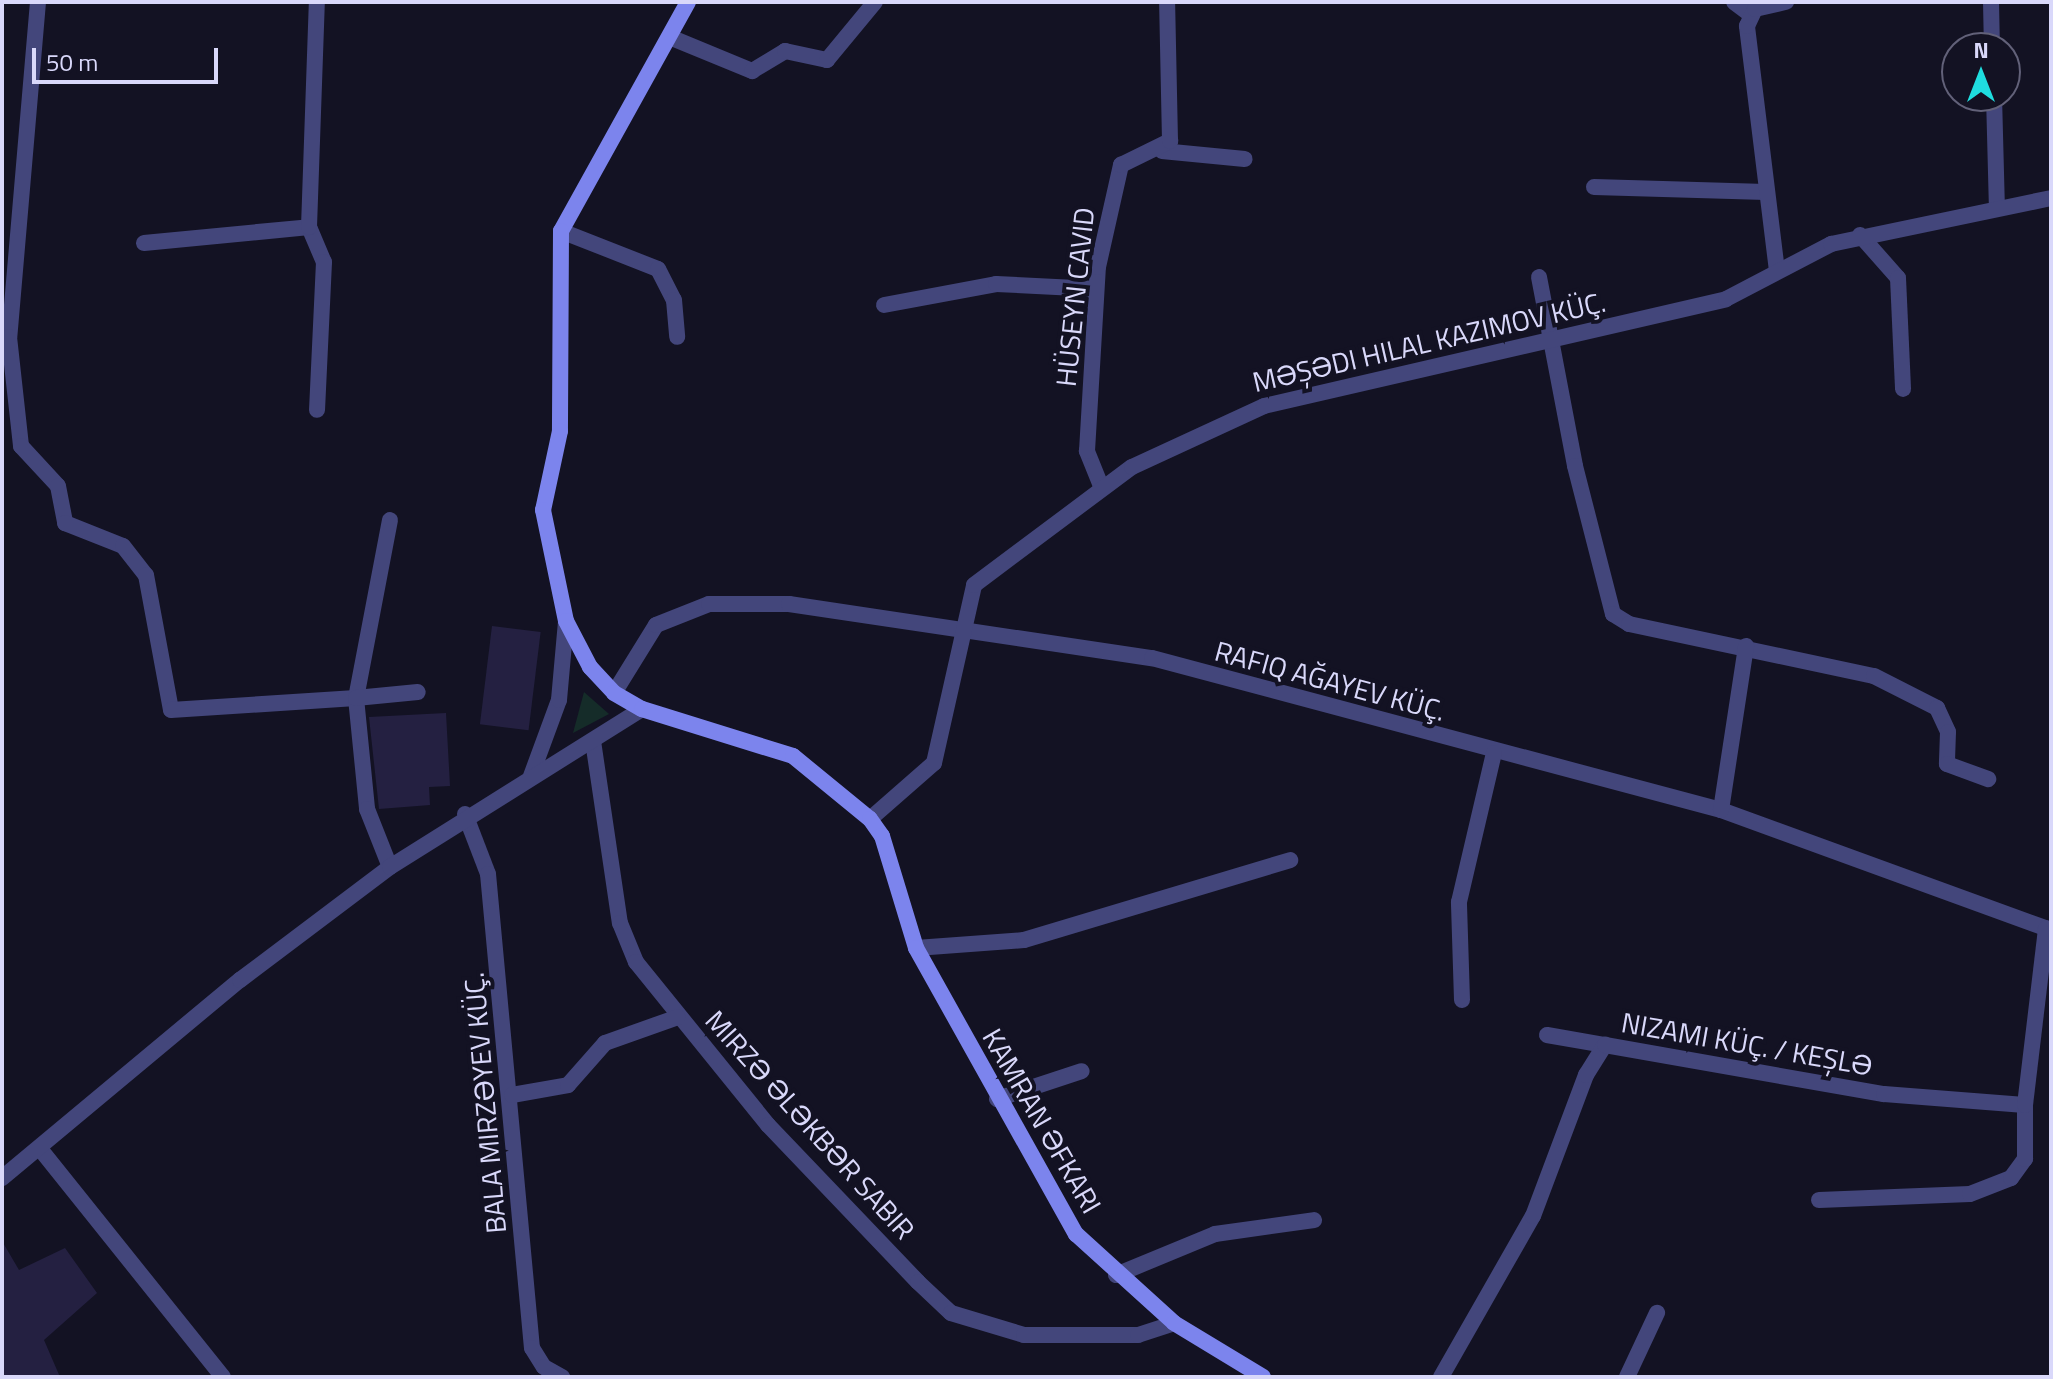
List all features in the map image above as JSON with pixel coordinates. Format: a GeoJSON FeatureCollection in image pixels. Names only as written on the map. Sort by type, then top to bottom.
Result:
{"type":"FeatureCollection","features":[{"type":"Feature","properties":{"kind":"street"},"geometry":{"type":"LineString","coordinates":[[38,2],[9,337],[21,446],[58,486],[65,523],[123,546],[141,566],[171,710],[418,692]]}},
{"type":"Feature","properties":{"kind":"street"},"geometry":{"type":"LineString","coordinates":[[317,2],[309,227],[324,262],[317,410]]}},
{"type":"Feature","properties":{"kind":"street"},"geometry":{"type":"LineString","coordinates":[[531,776],[559,700],[566,621],[543,510],[560,431],[561,231],[672,38],[688,2]]}},
{"type":"Feature","properties":{"kind":"street"},"geometry":{"type":"LineString","coordinates":[[672,38],[752,71],[785,51],[827,60],[875,2]]}},
{"type":"Feature","properties":{"kind":"street"},"geometry":{"type":"LineString","coordinates":[[1167,2],[1173,127],[1162,151],[1245,159]]}},
{"type":"Feature","properties":{"kind":"street"},"geometry":{"type":"LineString","coordinates":[[1734,2],[1750,14],[1766,192],[1777,271]]}},
{"type":"Feature","properties":{"kind":"street"},"geometry":{"type":"LineString","coordinates":[[1750,14],[1786,2]]}},
{"type":"Feature","properties":{"kind":"street"},"geometry":{"type":"LineString","coordinates":[[1991,2],[1992,32]]}},
{"type":"Feature","properties":{"kind":"street"},"geometry":{"type":"LineString","coordinates":[[1994,112],[1997,208]]}},
{"type":"Feature","properties":{"kind":"street","name":"HÜSEYN CAVID"},"geometry":{"type":"LineString","coordinates":[[1101,486],[1087,451],[1096,289],[1121,165],[1162,151]]}},
{"type":"Feature","properties":{"kind":"street"},"geometry":{"type":"LineString","coordinates":[[1594,187],[1766,192]]}},
{"type":"Feature","properties":{"kind":"street"},"geometry":{"type":"LineString","coordinates":[[566,621],[614,693],[642,709],[793,756],[870,819],[934,763],[961,628],[986,572],[1101,486],[1264,406],[1726,299],[1777,271],[1860,235],[2051,198]]}},
{"type":"Feature","properties":{"kind":"street"},"geometry":{"type":"LineString","coordinates":[[144,243],[309,227]]}},
{"type":"Feature","properties":{"kind":"street"},"geometry":{"type":"LineString","coordinates":[[561,231],[658,269],[672,291],[677,337]]}},
{"type":"Feature","properties":{"kind":"street"},"geometry":{"type":"LineString","coordinates":[[1860,235],[1898,278],[1903,389]]}},
{"type":"Feature","properties":{"kind":"street"},"geometry":{"type":"LineString","coordinates":[[1539,277],[1575,466],[1613,614],[1629,624],[1746,646],[1874,676],[1937,708],[1948,732],[1947,764],[1988,779]]}},
{"type":"Feature","properties":{"kind":"street"},"geometry":{"type":"LineString","coordinates":[[884,305],[996,284],[1096,289]]}},
{"type":"Feature","properties":{"kind":"street"},"geometry":{"type":"LineString","coordinates":[[390,520],[356,698],[367,809],[390,867]]}},
{"type":"Feature","properties":{"kind":"street","name":"RAFIQ AĞAYEV KÜÇ."},"geometry":{"type":"LineString","coordinates":[[614,693],[656,625],[709,604],[789,604],[1152,658],[1494,753],[1721,810],[2048,929]]}},
{"type":"Feature","properties":{"kind":"street"},"geometry":{"type":"LineString","coordinates":[[1721,810],[1746,646]]}},
{"type":"Feature","properties":{"kind":"street"},"geometry":{"type":"LineString","coordinates":[[2,1178],[41,1150],[240,980],[390,867],[465,814],[593,741],[642,709]]}},
{"type":"Feature","properties":{"kind":"street","name":"MIRZƏ ƏLƏKBƏR SABIR"},"geometry":{"type":"LineString","coordinates":[[593,741],[620,923],[636,962],[768,1125],[951,1313],[1024,1335],[1085,1339],[1174,1323]]}},
{"type":"Feature","properties":{"kind":"street"},"geometry":{"type":"LineString","coordinates":[[1462,1000],[1459,902],[1494,753]]}},
{"type":"Feature","properties":{"kind":"street","name":"BALA MIRZƏYEV KÜÇ."},"geometry":{"type":"LineString","coordinates":[[465,814],[488,874],[512,1095],[532,1348],[544,1367],[562,1377]]}},
{"type":"Feature","properties":{"kind":"street","name":"KAMRAN ƏFKARI"},"geometry":{"type":"LineString","coordinates":[[870,819],[882,836],[916,948],[1064,1216],[1116,1275],[1174,1323],[1263,1377]]}},
{"type":"Feature","properties":{"kind":"street"},"geometry":{"type":"LineString","coordinates":[[916,948],[1024,940],[1290,860]]}},
{"type":"Feature","properties":{"kind":"street"},"geometry":{"type":"LineString","coordinates":[[1819,1200],[1970,1194],[2011,1178],[2025,1159],[2025,1105],[2048,929]]}},
{"type":"Feature","properties":{"kind":"street"},"geometry":{"type":"LineString","coordinates":[[512,1095],[568,1085],[605,1043],[678,1017]]}},
{"type":"Feature","properties":{"kind":"street"},"geometry":{"type":"LineString","coordinates":[[1547,1035],[1605,1045]]}},
{"type":"Feature","properties":{"kind":"street","name":"NIZAMI KÜÇ. / KEŞLƏ"},"geometry":{"type":"LineString","coordinates":[[1441,1377],[1533,1216],[1586,1075],[1605,1045],[1884,1094],[2025,1105]]}},
{"type":"Feature","properties":{"kind":"street"},"geometry":{"type":"LineString","coordinates":[[997,1099],[1082,1071]]}},
{"type":"Feature","properties":{"kind":"street"},"geometry":{"type":"LineString","coordinates":[[41,1150],[223,1377]]}},
{"type":"Feature","properties":{"kind":"street"},"geometry":{"type":"LineString","coordinates":[[1116,1275],[1215,1234],[1314,1220]]}},
{"type":"Feature","properties":{"kind":"street"},"geometry":{"type":"LineString","coordinates":[[1627,1377],[1657,1313]]}},
{"type":"Feature","properties":{"kind":"green space"},"geometry":{"type":"Polygon","coordinates":[[[584,692],[609,714],[573,733],[584,692]]]}},
{"type":"Feature","properties":{"kind":"building"},"geometry":{"type":"Polygon","coordinates":[[[492,626],[541,632],[529,730],[480,724],[492,626]]]}},
{"type":"Feature","properties":{"kind":"building"},"geometry":{"type":"Polygon","coordinates":[[[446,713],[450,786],[429,787],[430,805],[379,809],[369,717],[446,713]]]}},
{"type":"Feature","properties":{"kind":"building"},"geometry":{"type":"Polygon","coordinates":[[[2,1241],[19,1270],[65,1248],[97,1293],[44,1340],[60,1377],[2,1377],[2,1241]]]}}]}
